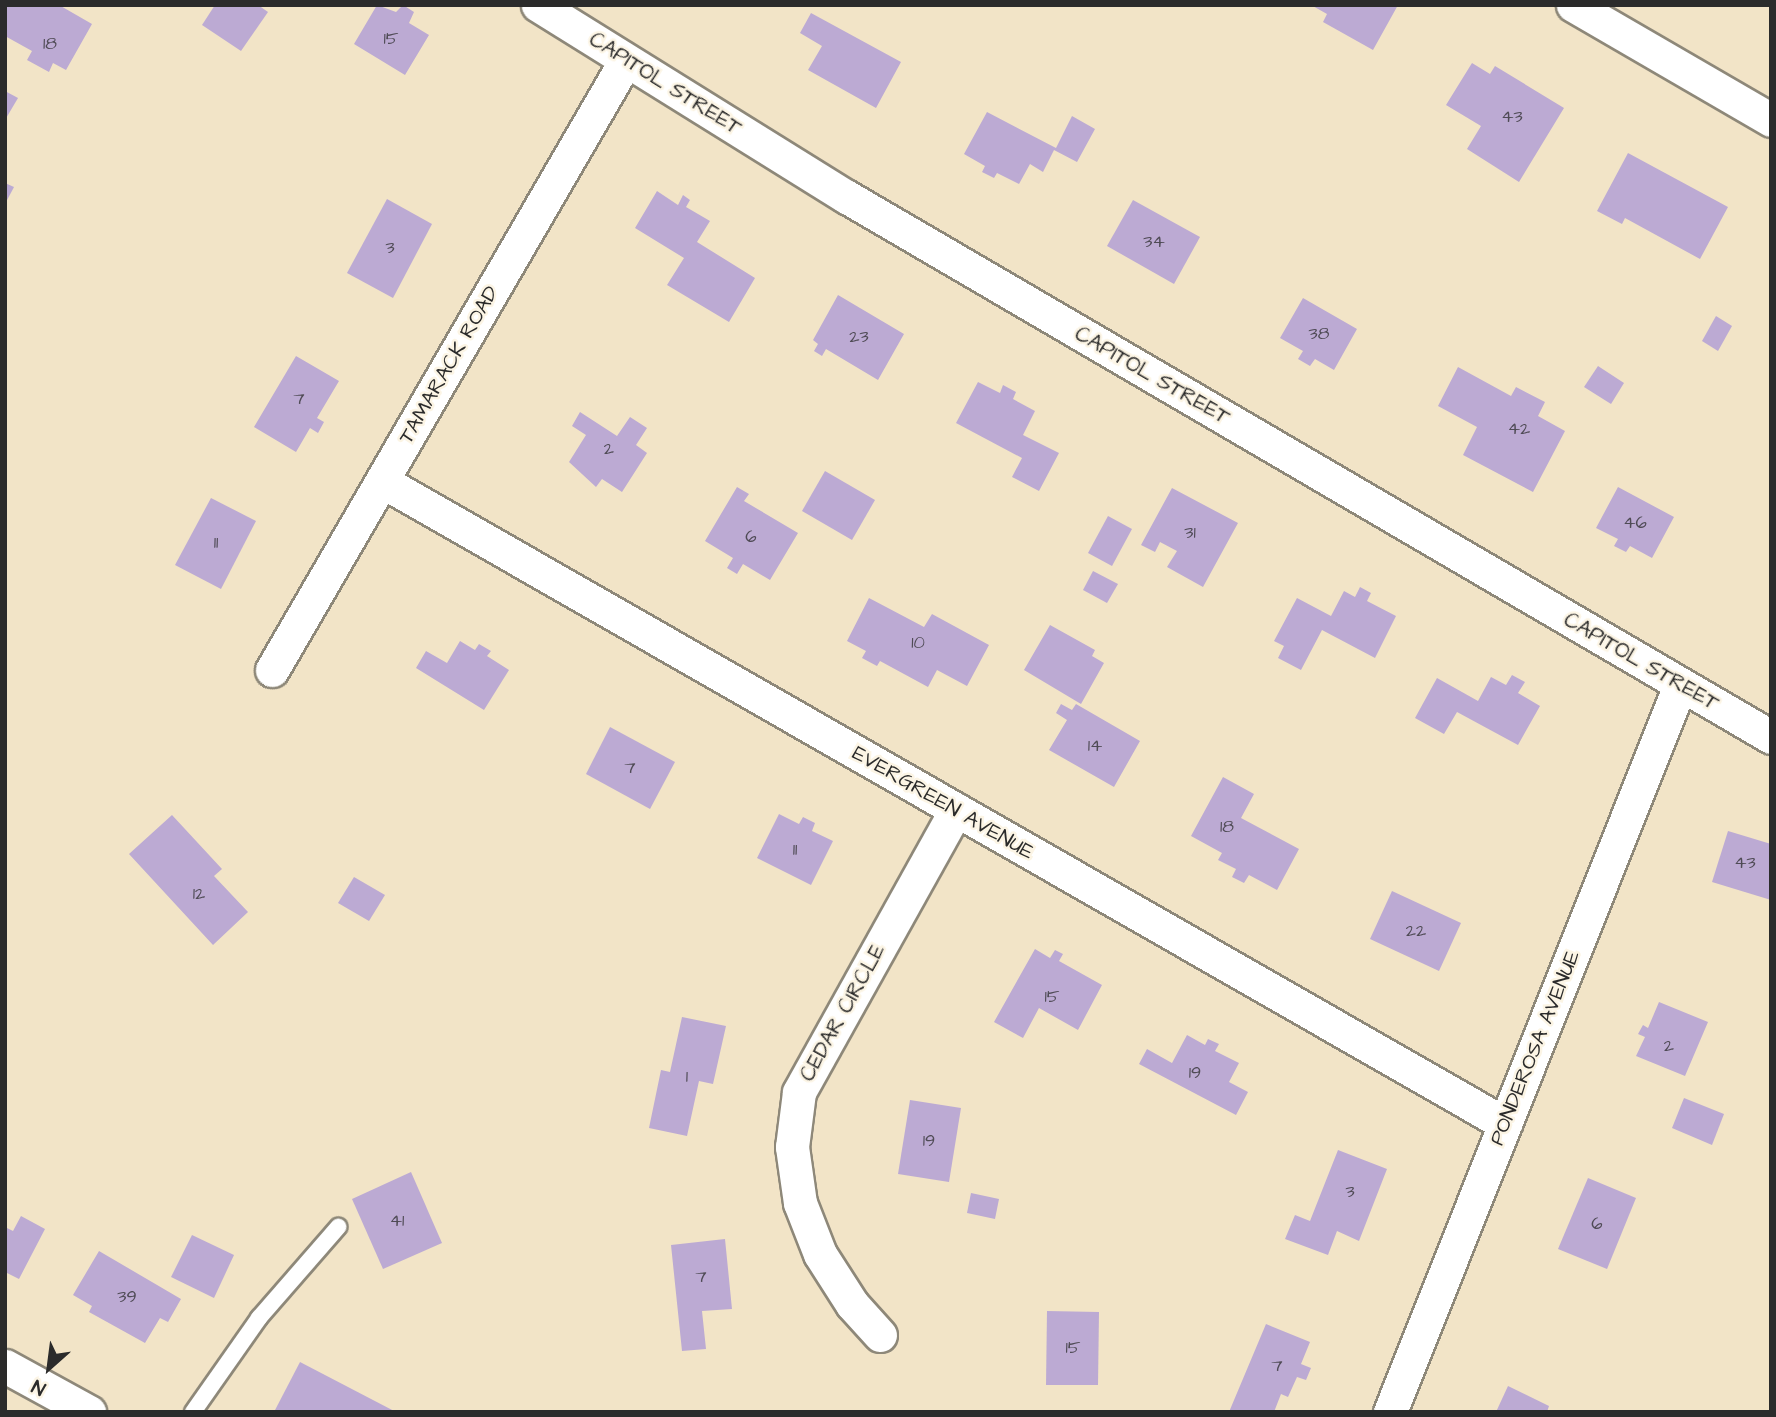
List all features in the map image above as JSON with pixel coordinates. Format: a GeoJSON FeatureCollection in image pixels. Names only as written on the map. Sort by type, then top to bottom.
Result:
{"type":"FeatureCollection","features":[{"type":"Feature","properties":{"kind":"street","name":"CAPITOL STREET"},"geometry":{"type":"LineString","coordinates":[[538,5],[847,198],[1771,737]]}},
{"type":"Feature","properties":{"kind":"street"},"geometry":{"type":"LineString","coordinates":[[1573,5],[1771,120]]}},
{"type":"Feature","properties":{"kind":"street","name":"TAMARACK ROAD"},"geometry":{"type":"LineString","coordinates":[[272,670],[626,60]]}},
{"type":"Feature","properties":{"kind":"street","name":"EVERGREEN AVENUE"},"geometry":{"type":"LineString","coordinates":[[382,481],[1505,1124]]}},
{"type":"Feature","properties":{"kind":"street","name":"PONDEROSA AVENUE"},"geometry":{"type":"LineString","coordinates":[[1390,1412],[1680,685]]}},
{"type":"Feature","properties":{"kind":"street","name":"CEDAR CIRCLE"},"geometry":{"type":"LineString","coordinates":[[880,1335],[852,1304],[820,1254],[800,1203],[792,1147],[799,1092],[956,810]]}},
{"type":"Feature","properties":{"kind":"street"},"geometry":{"type":"LineString","coordinates":[[5,1366],[89,1412]]}},
{"type":"Feature","properties":{"kind":"lane"},"geometry":{"type":"LineString","coordinates":[[193,1412],[259,1318],[338,1227]]}},
{"type":"Feature","properties":{"kind":"building"},"geometry":{"type":"Polygon","coordinates":[[[5,5],[59,5],[92,24],[66,70],[53,63],[49,72],[27,60],[32,51],[5,36],[5,5]]]}},
{"type":"Feature","properties":{"kind":"building"},"geometry":{"type":"Polygon","coordinates":[[[215,5],[258,5],[268,12],[241,51],[202,25],[215,5]]]}},
{"type":"Feature","properties":{"kind":"building"},"geometry":{"type":"Polygon","coordinates":[[[377,5],[396,12],[403,5],[414,12],[409,23],[429,35],[405,75],[354,44],[377,5]]]}},
{"type":"Feature","properties":{"kind":"building"},"geometry":{"type":"Polygon","coordinates":[[[1311,5],[1398,5],[1373,50],[1323,22],[1327,14],[1311,5]]]}},
{"type":"Feature","properties":{"kind":"building"},"geometry":{"type":"Polygon","coordinates":[[[811,13],[901,62],[876,108],[808,70],[822,46],[800,33],[811,13]]]}},
{"type":"Feature","properties":{"kind":"building"},"geometry":{"type":"Polygon","coordinates":[[[1472,63],[1490,74],[1495,66],[1564,108],[1519,182],[1467,149],[1481,126],[1446,105],[1472,63]]]}},
{"type":"Feature","properties":{"kind":"building"},"geometry":{"type":"Polygon","coordinates":[[[5,91],[18,98],[5,120],[5,91]]]}},
{"type":"Feature","properties":{"kind":"building"},"geometry":{"type":"Polygon","coordinates":[[[987,112],[1056,148],[1072,116],[1095,129],[1077,162],[1054,150],[1043,172],[1030,164],[1019,184],[997,173],[994,178],[982,172],[985,166],[964,154],[987,112]]]}},
{"type":"Feature","properties":{"kind":"building"},"geometry":{"type":"Polygon","coordinates":[[[1628,153],[1728,207],[1700,259],[1625,218],[1622,224],[1597,211],[1628,153]]]}},
{"type":"Feature","properties":{"kind":"building"},"geometry":{"type":"Polygon","coordinates":[[[5,183],[14,187],[5,204],[5,183]]]}},
{"type":"Feature","properties":{"kind":"building"},"geometry":{"type":"Polygon","coordinates":[[[657,191],[678,205],[683,195],[690,200],[686,207],[710,221],[697,242],[755,278],[729,322],[667,285],[684,258],[635,228],[657,191]]]}},
{"type":"Feature","properties":{"kind":"building"},"geometry":{"type":"Polygon","coordinates":[[[387,199],[432,224],[393,298],[347,273],[387,199]]]}},
{"type":"Feature","properties":{"kind":"building"},"geometry":{"type":"Polygon","coordinates":[[[1133,200],[1200,237],[1174,284],[1107,246],[1133,200]]]}},
{"type":"Feature","properties":{"kind":"building"},"geometry":{"type":"Polygon","coordinates":[[[838,295],[904,334],[878,380],[826,349],[822,356],[814,351],[818,344],[813,340],[838,295]]]}},
{"type":"Feature","properties":{"kind":"building"},"geometry":{"type":"Polygon","coordinates":[[[1303,298],[1357,329],[1334,370],[1315,359],[1310,366],[1298,359],[1303,351],[1280,338],[1303,298]]]}},
{"type":"Feature","properties":{"kind":"building"},"geometry":{"type":"Polygon","coordinates":[[[1716,316],[1732,326],[1718,351],[1702,341],[1716,316]]]}},
{"type":"Feature","properties":{"kind":"building"},"geometry":{"type":"Polygon","coordinates":[[[296,356],[339,381],[317,418],[324,422],[318,433],[310,428],[296,452],[254,427],[296,356]]]}},
{"type":"Feature","properties":{"kind":"building"},"geometry":{"type":"Polygon","coordinates":[[[1598,366],[1624,383],[1611,404],[1584,387],[1598,366]]]}},
{"type":"Feature","properties":{"kind":"building"},"geometry":{"type":"Polygon","coordinates":[[[1458,367],[1511,396],[1516,387],[1545,402],[1538,416],[1565,431],[1533,492],[1463,455],[1477,427],[1438,406],[1458,367]]]}},
{"type":"Feature","properties":{"kind":"building"},"geometry":{"type":"Polygon","coordinates":[[[978,382],[1000,393],[1003,385],[1016,392],[1013,399],[1035,411],[1023,435],[1059,453],[1039,491],[1012,477],[1022,458],[956,423],[978,382]]]}},
{"type":"Feature","properties":{"kind":"building"},"geometry":{"type":"Polygon","coordinates":[[[580,412],[617,436],[630,417],[647,428],[636,445],[647,453],[622,492],[602,479],[596,487],[569,462],[586,435],[572,426],[580,412]]]}},
{"type":"Feature","properties":{"kind":"building"},"geometry":{"type":"Polygon","coordinates":[[[825,471],[875,500],[852,540],[802,511],[825,471]]]}},
{"type":"Feature","properties":{"kind":"building"},"geometry":{"type":"Polygon","coordinates":[[[737,487],[749,494],[744,501],[798,533],[770,580],[743,564],[737,574],[727,568],[733,558],[705,541],[737,487]]]}},
{"type":"Feature","properties":{"kind":"building"},"geometry":{"type":"Polygon","coordinates":[[[1618,487],[1674,517],[1652,558],[1630,546],[1626,552],[1614,546],[1618,539],[1596,528],[1618,487]]]}},
{"type":"Feature","properties":{"kind":"building"},"geometry":{"type":"Polygon","coordinates":[[[1172,488],[1238,523],[1203,587],[1167,567],[1177,551],[1160,542],[1155,552],[1141,545],[1172,488]]]}},
{"type":"Feature","properties":{"kind":"building"},"geometry":{"type":"Polygon","coordinates":[[[211,498],[256,521],[221,589],[175,565],[211,498]]]}},
{"type":"Feature","properties":{"kind":"building"},"geometry":{"type":"Polygon","coordinates":[[[1108,516],[1132,529],[1112,566],[1088,553],[1108,516]]]}},
{"type":"Feature","properties":{"kind":"building"},"geometry":{"type":"Polygon","coordinates":[[[1093,571],[1118,584],[1107,603],[1083,590],[1093,571]]]}},
{"type":"Feature","properties":{"kind":"building"},"geometry":{"type":"Polygon","coordinates":[[[1360,587],[1371,593],[1367,601],[1396,616],[1375,658],[1322,630],[1301,670],[1278,658],[1284,646],[1274,641],[1297,598],[1331,616],[1344,591],[1355,597],[1360,587]]]}},
{"type":"Feature","properties":{"kind":"building"},"geometry":{"type":"Polygon","coordinates":[[[869,598],[924,627],[932,614],[989,645],[967,686],[937,670],[928,687],[880,661],[877,666],[862,658],[866,651],[847,641],[869,598]]]}},
{"type":"Feature","properties":{"kind":"building"},"geometry":{"type":"Polygon","coordinates":[[[1050,625],[1095,650],[1092,656],[1104,663],[1081,704],[1024,670],[1050,625]]]}},
{"type":"Feature","properties":{"kind":"building"},"geometry":{"type":"Polygon","coordinates":[[[460,641],[475,650],[479,644],[491,651],[487,656],[509,670],[484,710],[416,668],[426,651],[447,663],[460,641]]]}},
{"type":"Feature","properties":{"kind":"building"},"geometry":{"type":"Polygon","coordinates":[[[1512,675],[1525,682],[1518,693],[1540,706],[1518,745],[1457,712],[1444,734],[1415,718],[1437,678],[1478,701],[1491,677],[1506,685],[1512,675]]]}},
{"type":"Feature","properties":{"kind":"building"},"geometry":{"type":"Polygon","coordinates":[[[1061,704],[1072,710],[1076,704],[1140,741],[1114,787],[1049,750],[1067,720],[1056,713],[1061,704]]]}},
{"type":"Feature","properties":{"kind":"building"},"geometry":{"type":"Polygon","coordinates":[[[610,727],[675,762],[650,809],[586,774],[610,727]]]}},
{"type":"Feature","properties":{"kind":"building"},"geometry":{"type":"Polygon","coordinates":[[[1223,777],[1254,794],[1241,818],[1299,849],[1277,890],[1249,875],[1244,883],[1232,877],[1236,869],[1218,860],[1222,853],[1191,836],[1223,777]]]}},
{"type":"Feature","properties":{"kind":"building"},"geometry":{"type":"Polygon","coordinates":[[[779,814],[799,824],[803,817],[815,823],[812,831],[833,841],[811,885],[757,858],[779,814]]]}},
{"type":"Feature","properties":{"kind":"building"},"geometry":{"type":"Polygon","coordinates":[[[172,815],[222,869],[214,876],[248,912],[213,945],[129,854],[172,815]]]}},
{"type":"Feature","properties":{"kind":"building"},"geometry":{"type":"Polygon","coordinates":[[[1728,831],[1771,844],[1771,900],[1712,882],[1728,831]]]}},
{"type":"Feature","properties":{"kind":"building"},"geometry":{"type":"Polygon","coordinates":[[[354,877],[385,895],[369,921],[338,903],[354,877]]]}},
{"type":"Feature","properties":{"kind":"building"},"geometry":{"type":"Polygon","coordinates":[[[1392,891],[1461,923],[1439,971],[1370,939],[1392,891]]]}},
{"type":"Feature","properties":{"kind":"building"},"geometry":{"type":"Polygon","coordinates":[[[1035,949],[1050,958],[1055,950],[1063,954],[1059,961],[1102,985],[1078,1030],[1039,1008],[1023,1038],[994,1022],[1035,949]]]}},
{"type":"Feature","properties":{"kind":"building"},"geometry":{"type":"Polygon","coordinates":[[[1659,1002],[1708,1022],[1685,1076],[1636,1056],[1645,1037],[1638,1034],[1643,1025],[1648,1028],[1659,1002]]]}},
{"type":"Feature","properties":{"kind":"building"},"geometry":{"type":"Polygon","coordinates":[[[682,1017],[726,1026],[713,1084],[699,1081],[687,1136],[649,1128],[661,1070],[670,1072],[682,1017]]]}},
{"type":"Feature","properties":{"kind":"building"},"geometry":{"type":"Polygon","coordinates":[[[1187,1035],[1205,1045],[1208,1039],[1219,1044],[1215,1051],[1239,1063],[1229,1082],[1248,1092],[1236,1115],[1139,1064],[1147,1049],[1172,1063],[1187,1035]]]}},
{"type":"Feature","properties":{"kind":"building"},"geometry":{"type":"Polygon","coordinates":[[[1684,1098],[1724,1114],[1712,1145],[1672,1128],[1684,1098]]]}},
{"type":"Feature","properties":{"kind":"building"},"geometry":{"type":"Polygon","coordinates":[[[910,1100],[961,1108],[949,1182],[898,1174],[910,1100]]]}},
{"type":"Feature","properties":{"kind":"building"},"geometry":{"type":"Polygon","coordinates":[[[1338,1150],[1387,1169],[1359,1241],[1337,1231],[1328,1255],[1285,1239],[1295,1215],[1310,1221],[1338,1150]]]}},
{"type":"Feature","properties":{"kind":"building"},"geometry":{"type":"Polygon","coordinates":[[[411,1172],[442,1243],[383,1269],[352,1199],[411,1172]]]}},
{"type":"Feature","properties":{"kind":"building"},"geometry":{"type":"Polygon","coordinates":[[[1588,1178],[1636,1198],[1607,1269],[1558,1249],[1588,1178]]]}},
{"type":"Feature","properties":{"kind":"building"},"geometry":{"type":"Polygon","coordinates":[[[971,1193],[999,1199],[995,1219],[967,1213],[971,1193]]]}},
{"type":"Feature","properties":{"kind":"building"},"geometry":{"type":"Polygon","coordinates":[[[21,1216],[45,1229],[19,1279],[5,1272],[5,1227],[13,1231],[21,1216]]]}},
{"type":"Feature","properties":{"kind":"building"},"geometry":{"type":"Polygon","coordinates":[[[192,1235],[234,1255],[214,1298],[171,1277],[192,1235]]]}},
{"type":"Feature","properties":{"kind":"building"},"geometry":{"type":"Polygon","coordinates":[[[725,1239],[732,1309],[702,1311],[706,1349],[682,1351],[671,1245],[725,1239]]]}},
{"type":"Feature","properties":{"kind":"building"},"geometry":{"type":"Polygon","coordinates":[[[99,1251],[181,1299],[168,1322],[160,1318],[145,1343],[89,1312],[92,1306],[73,1295],[99,1251]]]}},
{"type":"Feature","properties":{"kind":"building"},"geometry":{"type":"Polygon","coordinates":[[[1047,1311],[1099,1312],[1098,1385],[1046,1385],[1047,1311]]]}},
{"type":"Feature","properties":{"kind":"building"},"geometry":{"type":"Polygon","coordinates":[[[1266,1324],[1310,1342],[1301,1364],[1311,1368],[1306,1380],[1297,1377],[1288,1397],[1281,1394],[1274,1412],[1229,1412],[1266,1324]]]}},
{"type":"Feature","properties":{"kind":"building"},"geometry":{"type":"Polygon","coordinates":[[[300,1362],[396,1412],[274,1412],[300,1362]]]}},
{"type":"Feature","properties":{"kind":"building"},"geometry":{"type":"Polygon","coordinates":[[[1508,1386],[1549,1406],[1547,1412],[1496,1412],[1508,1386]]]}}]}
